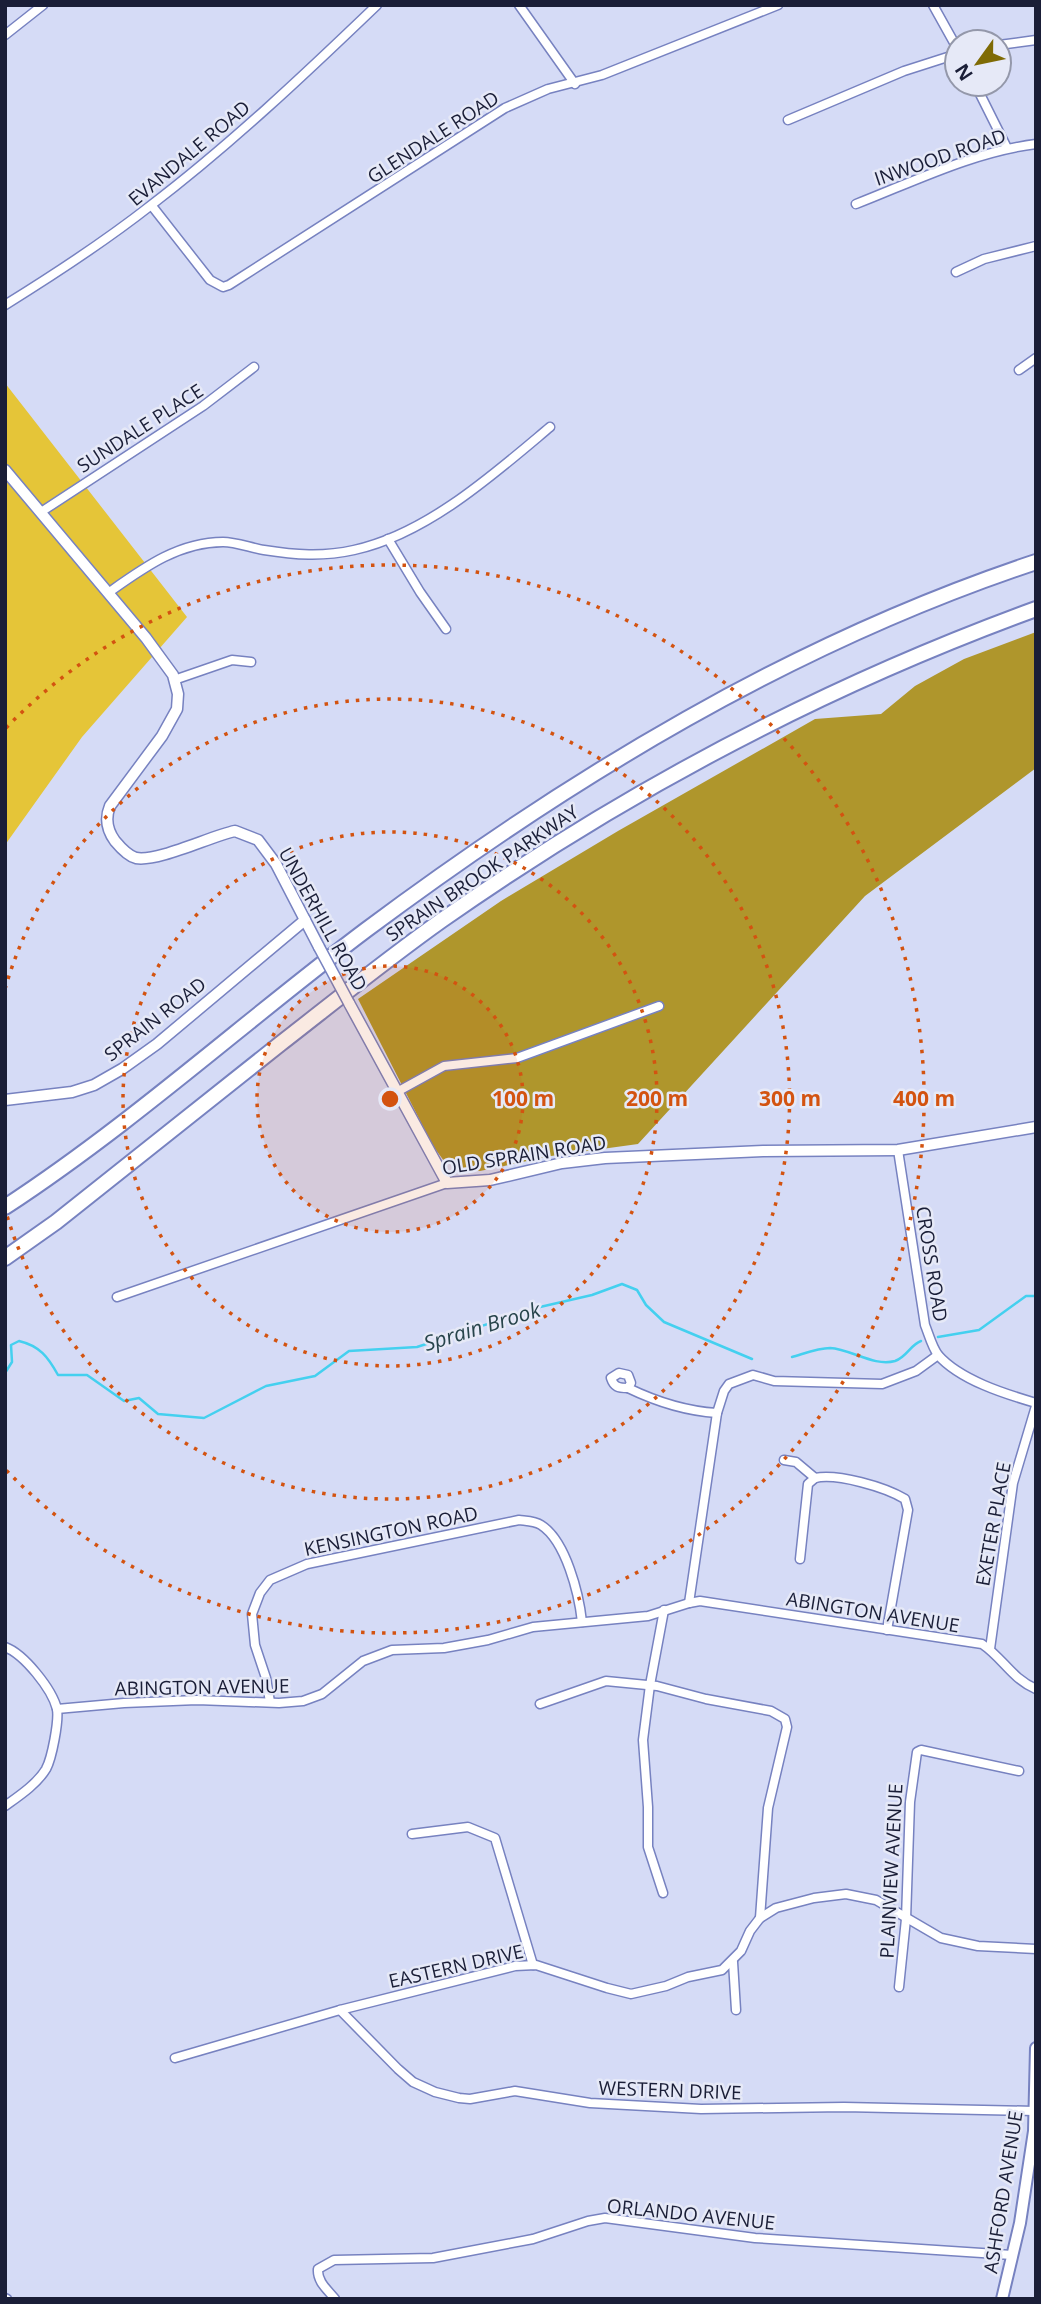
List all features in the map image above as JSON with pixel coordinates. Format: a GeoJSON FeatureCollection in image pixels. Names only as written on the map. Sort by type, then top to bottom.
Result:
{"type":"FeatureCollection","features":[{"type":"Feature","properties":{"kind":"highway","name":"SPRAIN BROOK PARKWAY"},"geometry":{"type":"LineString","coordinates":[[5,1207],[112,1130],[409,899],[507,830],[599,771],[711,704],[808,654],[897,614],[1036,562]]}},
{"type":"Feature","properties":{"kind":"highway","name":"SPRAIN BROOK PARKWAY"},"geometry":{"type":"LineString","coordinates":[[5,1258],[56,1222],[396,954],[548,849],[668,777],[803,706],[912,658],[1036,609]]}},
{"type":"Feature","properties":{"kind":"main road","name":"ASHFORD AVENUE"},"geometry":{"type":"LineString","coordinates":[[1002,2299],[1020,2223],[1034,2131],[1036,2048]]}},
{"type":"Feature","properties":{"kind":"street"},"geometry":{"type":"LineString","coordinates":[[5,35],[43,5]]}},
{"type":"Feature","properties":{"kind":"street","name":"EVANDALE ROAD"},"geometry":{"type":"LineString","coordinates":[[5,305],[78,259],[152,205],[246,127],[377,5]]}},
{"type":"Feature","properties":{"kind":"street"},"geometry":{"type":"LineString","coordinates":[[519,5],[575,84]]}},
{"type":"Feature","properties":{"kind":"street","name":"GLENDALE ROAD"},"geometry":{"type":"LineString","coordinates":[[152,205],[209,280],[216,285],[229,285],[505,108],[548,89],[602,75],[778,5]]}},
{"type":"Feature","properties":{"kind":"street"},"geometry":{"type":"LineString","coordinates":[[933,5],[946,28]]}},
{"type":"Feature","properties":{"kind":"street"},"geometry":{"type":"LineString","coordinates":[[1013,43],[1036,40]]}},
{"type":"Feature","properties":{"kind":"street"},"geometry":{"type":"LineString","coordinates":[[788,120],[904,71],[943,58]]}},
{"type":"Feature","properties":{"kind":"street"},"geometry":{"type":"LineString","coordinates":[[982,98],[1007,148]]}},
{"type":"Feature","properties":{"kind":"street","name":"INWOOD ROAD"},"geometry":{"type":"LineString","coordinates":[[856,204],[1007,148],[1036,144]]}},
{"type":"Feature","properties":{"kind":"street"},"geometry":{"type":"LineString","coordinates":[[956,272],[984,259],[1036,246]]}},
{"type":"Feature","properties":{"kind":"street"},"geometry":{"type":"LineString","coordinates":[[1019,370],[1036,358]]}},
{"type":"Feature","properties":{"kind":"street","name":"SUNDALE PLACE"},"geometry":{"type":"LineString","coordinates":[[41,512],[204,407],[254,367]]}},
{"type":"Feature","properties":{"kind":"street"},"geometry":{"type":"LineString","coordinates":[[108,593],[170,554],[202,544],[224,542],[310,557],[355,550],[388,539],[420,524],[448,506],[499,470],[550,427]]}},
{"type":"Feature","properties":{"kind":"street"},"geometry":{"type":"LineString","coordinates":[[5,470],[154,648],[174,680],[232,660],[251,662]]}},
{"type":"Feature","properties":{"kind":"street"},"geometry":{"type":"LineString","coordinates":[[388,539],[446,629]]}},
{"type":"Feature","properties":{"kind":"street","name":"UNDERHILL ROAD"},"geometry":{"type":"LineString","coordinates":[[174,680],[178,694],[177,709],[162,736],[110,806],[107,815],[110,833],[125,851],[139,858],[161,855],[235,831],[258,840],[276,864],[396,1093],[447,1183]]}},
{"type":"Feature","properties":{"kind":"street","name":"SPRAIN ROAD"},"geometry":{"type":"LineString","coordinates":[[5,1100],[72,1092],[94,1085],[122,1069],[157,1044],[306,920]]}},
{"type":"Feature","properties":{"kind":"street"},"geometry":{"type":"LineString","coordinates":[[396,1093],[444,1066],[517,1058],[659,1006]]}},
{"type":"Feature","properties":{"kind":"street","name":"OLD SPRAIN ROAD"},"geometry":{"type":"LineString","coordinates":[[117,1297],[447,1183],[490,1180],[562,1163],[605,1158],[763,1151],[898,1150],[1036,1127]]}},
{"type":"Feature","properties":{"kind":"street","name":"CROSS ROAD"},"geometry":{"type":"LineString","coordinates":[[898,1150],[925,1325],[938,1354]]}},
{"type":"Feature","properties":{"kind":"street"},"geometry":{"type":"LineString","coordinates":[[689,1602],[717,1413],[729,1384],[753,1375],[774,1381],[882,1384],[916,1371],[938,1354],[957,1370],[990,1387],[1036,1405]]}},
{"type":"Feature","properties":{"kind":"street"},"geometry":{"type":"LineString","coordinates":[[628,1388],[657,1402],[692,1411],[717,1413]]}},
{"type":"Feature","properties":{"kind":"street","name":"EXETER PLACE"},"geometry":{"type":"LineString","coordinates":[[990,1650],[1013,1483],[1036,1405]]}},
{"type":"Feature","properties":{"kind":"street"},"geometry":{"type":"LineString","coordinates":[[784,1460],[796,1462],[815,1478]]}},
{"type":"Feature","properties":{"kind":"street"},"geometry":{"type":"LineString","coordinates":[[800,1559],[808,1484],[815,1478],[836,1477],[893,1492],[905,1499],[908,1510],[887,1630]]}},
{"type":"Feature","properties":{"kind":"street","name":"KENSINGTON ROAD"},"geometry":{"type":"LineString","coordinates":[[270,1702],[266,1678],[255,1645],[252,1614],[254,1605],[270,1580],[307,1564],[519,1520],[531,1521],[541,1524],[563,1550],[580,1604],[582,1622]]}},
{"type":"Feature","properties":{"kind":"street","name":"ABINGTON AVENUE"},"geometry":{"type":"LineString","coordinates":[[57,1710],[124,1703],[197,1700],[303,1701],[322,1694],[363,1661],[391,1650],[444,1648],[488,1640],[533,1627],[648,1616],[700,1601],[982,1644],[990,1650]]}},
{"type":"Feature","properties":{"kind":"street"},"geometry":{"type":"LineString","coordinates":[[663,1893],[648,1847],[643,1740],[664,1610]]}},
{"type":"Feature","properties":{"kind":"street"},"geometry":{"type":"LineString","coordinates":[[5,1647],[13,1650],[34,1669],[57,1710],[55,1732],[46,1768],[23,1793],[5,1806]]}},
{"type":"Feature","properties":{"kind":"street"},"geometry":{"type":"LineString","coordinates":[[990,1650],[1022,1683],[1036,1689]]}},
{"type":"Feature","properties":{"kind":"street"},"geometry":{"type":"LineString","coordinates":[[540,1704],[606,1681],[650,1685],[780,1715],[785,1719],[787,1727],[768,1808],[760,1918]]}},
{"type":"Feature","properties":{"kind":"street","name":"PLAINVIEW AVENUE"},"geometry":{"type":"LineString","coordinates":[[899,1987],[906,1919],[914,1758],[917,1752],[921,1750],[1019,1770]]}},
{"type":"Feature","properties":{"kind":"street"},"geometry":{"type":"LineString","coordinates":[[412,1834],[468,1827],[495,1838],[533,1965]]}},
{"type":"Feature","properties":{"kind":"street"},"geometry":{"type":"LineString","coordinates":[[736,2010],[733,1962],[750,1931],[760,1918],[776,1908],[814,1898],[846,1894],[876,1900],[941,1938],[978,1946],[1036,1949]]}},
{"type":"Feature","properties":{"kind":"street","name":"EASTERN DRIVE"},"geometry":{"type":"LineString","coordinates":[[175,2058],[340,2010],[515,1966],[533,1965],[631,1994],[722,1970],[733,1962]]}},
{"type":"Feature","properties":{"kind":"street","name":"WESTERN DRIVE"},"geometry":{"type":"LineString","coordinates":[[340,2010],[413,2082],[435,2092],[459,2098],[523,2092],[590,2103],[701,2109],[844,2107],[1034,2111]]}},
{"type":"Feature","properties":{"kind":"street","name":"ORLANDO AVENUE"},"geometry":{"type":"LineString","coordinates":[[335,2299],[317,2275],[318,2269],[329,2262],[433,2258],[533,2239],[587,2221],[605,2218],[755,2238],[1012,2255]]}},
{"type":"Feature","properties":{"kind":"shaded area"},"geometry":{"type":"Polygon","coordinates":[[[5,383],[187,617],[82,737],[5,845],[5,383]]]}},
{"type":"Feature","properties":{"kind":"shaded area"},"geometry":{"type":"Polygon","coordinates":[[[1036,632],[1036,768],[865,896],[638,1144],[551,1156],[480,1171],[463,1169],[444,1161],[433,1146],[358,999],[501,901],[815,719],[881,714],[915,686],[964,659],[1036,632]]]}},
{"type":"Feature","properties":{"kind":"waterway","name":"Sprain Brook"},"geometry":{"type":"LineString","coordinates":[[5,1373],[12,1362],[11,1345],[19,1341],[43,1353],[58,1375],[87,1375],[124,1401],[139,1398],[158,1414],[204,1418],[266,1386],[315,1376],[349,1351],[417,1347],[540,1307],[592,1295],[622,1284],[637,1290],[646,1305],[664,1322],[752,1359]]}},
{"type":"Feature","properties":{"kind":"waterway","name":"Sprain Brook"},"geometry":{"type":"LineString","coordinates":[[938,1337],[979,1330],[1026,1296],[1036,1296]]}},
{"type":"Feature","properties":{"kind":"waterway","name":"Sprain Brook"},"geometry":{"type":"LineString","coordinates":[[792,1357],[830,1348],[887,1362],[899,1359],[921,1341]]}}]}
